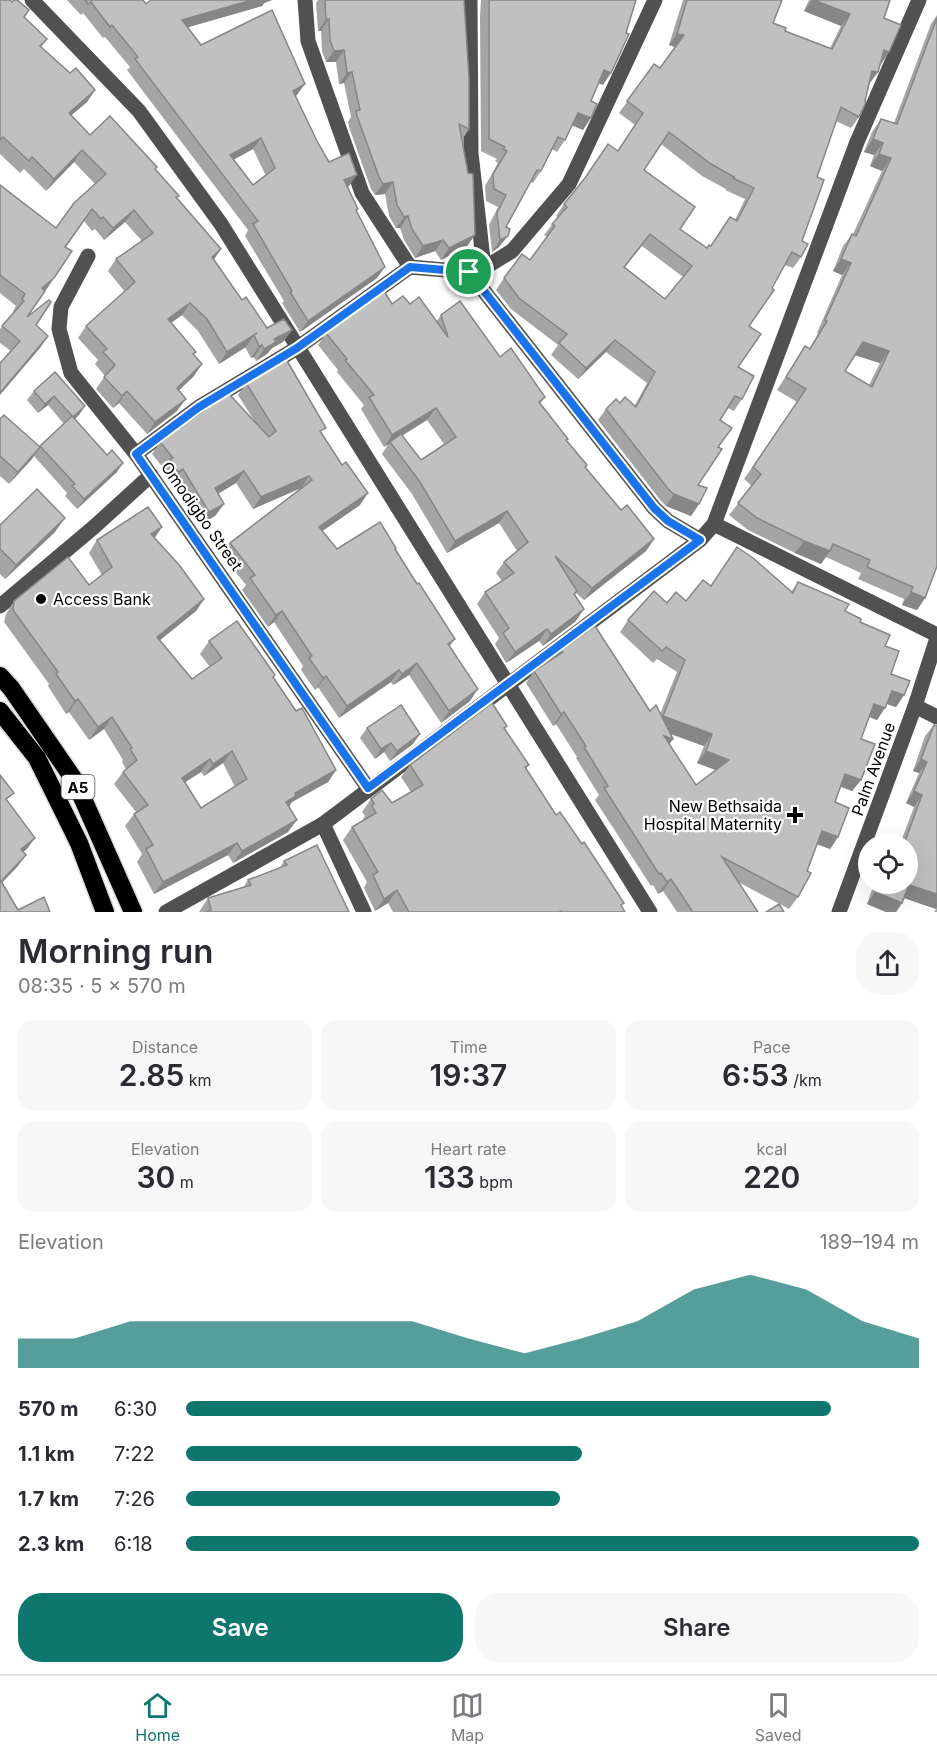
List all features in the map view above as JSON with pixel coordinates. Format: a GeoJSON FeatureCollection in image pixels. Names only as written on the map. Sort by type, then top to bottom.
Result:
{"type":"FeatureCollection","features":[{"type":"Feature","properties":{"kind":"highway","name":"A5"},"geometry":{"type":"LineString","coordinates":[[0,676],[11,688],[75,780],[133,912]]}},
{"type":"Feature","properties":{"kind":"highway","name":"A5"},"geometry":{"type":"LineString","coordinates":[[0,711],[37,758],[79,843],[105,912]]}},
{"type":"Feature","properties":{"kind":"street"},"geometry":{"type":"LineString","coordinates":[[32,0],[139,111],[221,224],[650,912]]}},
{"type":"Feature","properties":{"kind":"street"},"geometry":{"type":"LineString","coordinates":[[305,0],[308,41],[362,193],[410,267]]}},
{"type":"Feature","properties":{"kind":"street"},"geometry":{"type":"LineString","coordinates":[[470,0],[471,153],[476,270],[654,508],[668,521],[700,540]]}},
{"type":"Feature","properties":{"kind":"street"},"geometry":{"type":"LineString","coordinates":[[136,454],[199,407],[297,348],[410,267],[476,270],[512,251],[569,184],[655,0]]}},
{"type":"Feature","properties":{"kind":"street"},"geometry":{"type":"LineString","coordinates":[[166,912],[323,824],[700,540],[714,524],[857,142],[919,0]]}},
{"type":"Feature","properties":{"kind":"street","name":"Omodigbo Street"},"geometry":{"type":"LineString","coordinates":[[88,256],[61,307],[59,330],[71,373],[136,454],[368,788]]}},
{"type":"Feature","properties":{"kind":"street"},"geometry":{"type":"LineString","coordinates":[[0,606],[94,528],[151,475]]}},
{"type":"Feature","properties":{"kind":"street"},"geometry":{"type":"LineString","coordinates":[[714,524],[937,637]]}},
{"type":"Feature","properties":{"kind":"street","name":"Palm Avenue"},"geometry":{"type":"LineString","coordinates":[[839,912],[915,706],[937,637]]}},
{"type":"Feature","properties":{"kind":"street"},"geometry":{"type":"LineString","coordinates":[[915,706],[937,717]]}},
{"type":"Feature","properties":{"kind":"street"},"geometry":{"type":"LineString","coordinates":[[323,824],[364,912]]}},
{"type":"Feature","properties":{"kind":"building"},"geometry":{"type":"Polygon","coordinates":[[[0,0],[12,2],[17,0],[29,10],[24,17],[47,39],[40,46],[70,73],[76,68],[95,90],[69,113],[90,135],[110,116],[157,167],[155,169],[179,196],[176,197],[221,249],[212,257],[242,300],[246,297],[267,328],[284,319],[292,330],[274,339],[276,342],[264,349],[262,345],[259,346],[254,335],[257,333],[227,352],[207,319],[190,303],[168,319],[196,352],[193,354],[202,364],[177,388],[186,399],[155,422],[127,391],[122,396],[104,377],[115,365],[103,352],[107,349],[86,326],[135,282],[116,259],[153,233],[134,210],[113,228],[92,209],[65,247],[72,251],[54,278],[42,288],[45,291],[27,317],[49,300],[51,302],[36,325],[48,336],[0,393],[0,363],[20,341],[2,326],[24,301],[22,299],[25,294],[0,275],[0,185],[56,228],[74,203],[106,174],[82,150],[54,179],[32,157],[29,161],[3,137],[0,140],[0,0]]]}},
{"type":"Feature","properties":{"kind":"building"},"geometry":{"type":"Polygon","coordinates":[[[85,0],[143,0],[146,4],[151,0],[252,0],[182,20],[201,45],[272,10],[305,84],[293,91],[329,162],[349,153],[357,175],[344,180],[358,209],[356,210],[385,267],[308,321],[253,224],[258,221],[135,59],[138,57],[91,2],[88,4],[85,0]],[[261,138],[230,155],[253,185],[275,168],[261,138]]]}},
{"type":"Feature","properties":{"kind":"building"},"geometry":{"type":"Polygon","coordinates":[[[325,0],[464,0],[469,78],[469,129],[459,124],[468,173],[473,174],[475,235],[449,248],[443,240],[423,246],[412,229],[408,216],[404,217],[397,205],[393,182],[383,184],[379,177],[357,116],[356,111],[360,110],[352,72],[347,73],[344,50],[334,51],[330,40],[325,0]]]}},
{"type":"Feature","properties":{"kind":"building"},"geometry":{"type":"Polygon","coordinates":[[[489,0],[636,0],[626,33],[629,34],[611,73],[604,70],[591,101],[597,104],[591,118],[578,113],[565,140],[558,137],[541,171],[537,170],[506,227],[510,229],[508,236],[500,240],[497,213],[506,195],[494,189],[493,174],[507,151],[503,149],[505,147],[489,139],[489,0]]]}},
{"type":"Feature","properties":{"kind":"building"},"geometry":{"type":"Polygon","coordinates":[[[687,0],[782,0],[773,23],[786,28],[785,31],[832,49],[850,14],[814,0],[890,0],[884,18],[901,25],[889,52],[884,50],[878,72],[872,71],[866,102],[859,117],[841,107],[817,177],[824,180],[802,241],[808,244],[801,257],[792,252],[772,288],[774,290],[749,326],[761,334],[738,367],[754,376],[742,399],[735,396],[720,420],[732,428],[718,447],[722,449],[698,485],[707,488],[699,504],[669,490],[606,409],[616,399],[620,403],[625,397],[636,407],[655,372],[615,340],[586,368],[559,343],[567,334],[519,298],[504,278],[522,254],[530,260],[555,226],[552,224],[567,207],[564,204],[608,144],[618,151],[643,113],[627,101],[654,64],[660,68],[684,35],[677,34],[687,0]],[[669,132],[644,170],[695,207],[680,229],[707,248],[711,246],[730,217],[737,221],[754,188],[711,164],[669,132]],[[650,234],[624,267],[665,299],[692,266],[650,234]]]}},
{"type":"Feature","properties":{"kind":"building"},"geometry":{"type":"Polygon","coordinates":[[[937,18],[937,566],[925,598],[911,592],[913,587],[867,567],[870,560],[833,544],[830,551],[804,541],[757,518],[738,503],[761,474],[753,467],[806,389],[786,377],[805,346],[810,349],[827,321],[825,320],[851,263],[841,259],[852,234],[856,236],[891,158],[879,154],[883,143],[873,139],[881,119],[897,124],[937,18]],[[863,342],[845,371],[872,387],[889,351],[863,342]]]}},
{"type":"Feature","properties":{"kind":"building"},"geometry":{"type":"Polygon","coordinates":[[[384,291],[392,304],[403,296],[410,304],[419,297],[448,337],[441,315],[460,301],[500,357],[511,348],[545,397],[539,402],[587,465],[585,467],[621,510],[627,505],[654,539],[592,588],[555,556],[577,591],[574,594],[584,609],[551,634],[547,629],[515,652],[503,633],[509,628],[485,592],[514,573],[504,562],[528,542],[507,511],[455,541],[420,482],[390,442],[401,434],[421,460],[456,437],[436,408],[392,435],[369,397],[374,395],[326,333],[384,291]]]}},
{"type":"Feature","properties":{"kind":"building"},"geometry":{"type":"Polygon","coordinates":[[[286,359],[326,428],[320,431],[342,465],[346,462],[368,493],[319,527],[337,549],[380,522],[417,584],[419,583],[455,639],[448,644],[478,689],[449,711],[417,663],[402,674],[399,670],[347,706],[326,676],[323,678],[309,658],[312,656],[282,611],[276,615],[250,578],[255,575],[230,543],[312,480],[309,476],[261,497],[244,471],[215,488],[224,504],[209,512],[183,469],[178,472],[170,459],[173,458],[160,442],[229,394],[269,437],[276,431],[246,383],[286,359]]]}},
{"type":"Feature","properties":{"kind":"building"},"geometry":{"type":"Polygon","coordinates":[[[55,372],[85,406],[73,417],[54,396],[45,404],[34,391],[55,372]]]}},
{"type":"Feature","properties":{"kind":"building"},"geometry":{"type":"Polygon","coordinates":[[[4,415],[40,447],[18,472],[0,456],[0,419],[4,415]]]}},
{"type":"Feature","properties":{"kind":"building"},"geometry":{"type":"Polygon","coordinates":[[[72,416],[107,455],[112,450],[123,463],[84,499],[72,486],[75,484],[40,446],[72,416]]]}},
{"type":"Feature","properties":{"kind":"building"},"geometry":{"type":"Polygon","coordinates":[[[37,489],[65,518],[16,565],[0,549],[0,525],[37,489]]]}},
{"type":"Feature","properties":{"kind":"building"},"geometry":{"type":"Polygon","coordinates":[[[148,507],[162,527],[151,534],[180,566],[204,599],[157,637],[192,679],[222,658],[209,641],[237,621],[275,675],[273,677],[296,711],[302,708],[336,770],[295,793],[296,796],[286,802],[297,820],[242,851],[237,843],[163,882],[146,849],[153,845],[134,814],[148,805],[123,772],[137,760],[130,749],[132,748],[112,717],[98,727],[78,699],[75,701],[56,674],[58,672],[13,610],[14,601],[68,557],[89,585],[112,567],[97,540],[148,507]],[[232,751],[213,764],[210,759],[182,778],[201,808],[247,779],[232,751]]]}},
{"type":"Feature","properties":{"kind":"building"},"geometry":{"type":"Polygon","coordinates":[[[737,547],[793,593],[798,582],[849,604],[845,611],[861,619],[860,622],[890,635],[885,646],[899,651],[891,674],[910,681],[904,695],[892,691],[885,708],[874,704],[861,739],[875,744],[861,780],[845,774],[835,802],[849,808],[838,837],[822,831],[807,871],[811,873],[798,897],[722,857],[758,912],[693,912],[671,879],[667,882],[661,873],[659,874],[604,788],[608,786],[584,747],[586,746],[564,712],[561,714],[534,671],[563,652],[562,650],[595,626],[650,711],[656,705],[673,739],[664,736],[696,785],[729,760],[706,751],[712,734],[663,716],[685,660],[666,647],[662,651],[628,620],[654,591],[667,603],[676,592],[686,601],[703,580],[711,586],[737,547]]]}},
{"type":"Feature","properties":{"kind":"building"},"geometry":{"type":"Polygon","coordinates":[[[492,703],[507,726],[504,728],[529,765],[525,767],[556,815],[560,812],[582,844],[584,842],[624,903],[621,905],[625,912],[409,912],[397,890],[384,899],[373,875],[378,872],[352,827],[376,813],[371,799],[382,790],[392,803],[423,785],[410,765],[492,703]]]}},
{"type":"Feature","properties":{"kind":"building"},"geometry":{"type":"Polygon","coordinates":[[[401,705],[420,734],[397,751],[391,743],[381,749],[367,728],[401,705]]]}},
{"type":"Feature","properties":{"kind":"building"},"geometry":{"type":"Polygon","coordinates":[[[934,725],[937,726],[937,894],[918,888],[918,834],[908,834],[922,795],[914,791],[927,762],[921,759],[934,725]]]}},
{"type":"Feature","properties":{"kind":"building"},"geometry":{"type":"Polygon","coordinates":[[[0,775],[14,793],[6,799],[35,838],[21,849],[26,855],[1,881],[18,910],[44,897],[50,912],[0,912],[0,775]]]}},
{"type":"Feature","properties":{"kind":"building"},"geometry":{"type":"Polygon","coordinates":[[[317,845],[349,912],[206,912],[211,910],[208,898],[251,885],[248,880],[287,865],[284,861],[317,845]]]}},
{"type":"Feature","properties":{"kind":"building"},"geometry":{"type":"Polygon","coordinates":[[[880,894],[906,894],[902,903],[880,894]]]}},
{"type":"Feature","properties":{"kind":"building"},"geometry":{"type":"Polygon","coordinates":[[[779,904],[784,912],[766,912],[779,904]]]}},
{"type":"Feature","properties":{"kind":"place","name":"Access Bank"},"geometry":{"type":"Point","coordinates":[41,599]}},
{"type":"Feature","properties":{"kind":"place","name":"New Bethsaida Hospital Maternity"},"geometry":{"type":"Point","coordinates":[795,815]}},
{"type":"Feature","properties":{"kind":"route"},"geometry":{"type":"LineString","coordinates":[[410,267],[469,272],[654,508],[668,521],[700,540],[368,788],[136,454],[199,407],[297,348],[410,267]]}}]}
